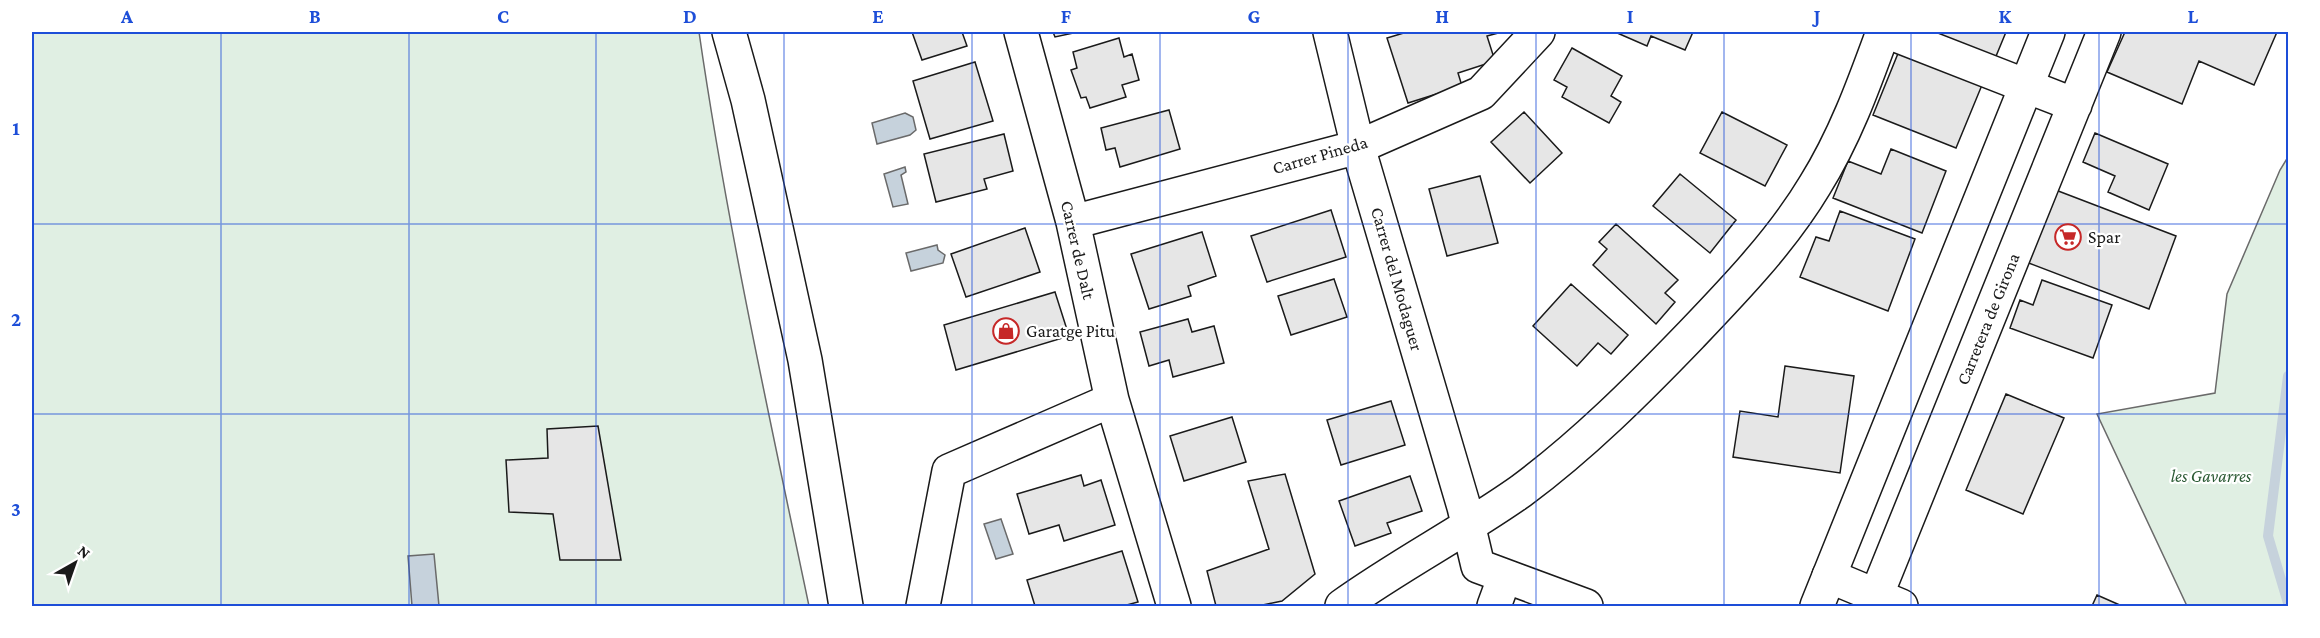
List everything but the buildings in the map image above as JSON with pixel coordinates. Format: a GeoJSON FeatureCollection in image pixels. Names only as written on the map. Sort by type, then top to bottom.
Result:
{"type":"FeatureCollection","features":[{"type":"Feature","properties":{"kind":"street"},"geometry":{"type":"LineString","coordinates":[[729,32],[748,100],[806,360],[846,606]]}},
{"type":"Feature","properties":{"kind":"street","name":"Carrer de Dalt"},"geometry":{"type":"LineString","coordinates":[[1021,32],[1073,222],[1112,400],[1174,606]]}},
{"type":"Feature","properties":{"kind":"street","name":"Carrer del Modaguer"},"geometry":{"type":"LineString","coordinates":[[1330,32],[1358,147],[1478,566],[1505,576]]}},
{"type":"Feature","properties":{"kind":"street","name":"Carrer Pineda"},"geometry":{"type":"LineString","coordinates":[[1073,222],[1358,147],[1481,93],[1538,32]]}},
{"type":"Feature","properties":{"kind":"street"},"geometry":{"type":"LineString","coordinates":[[1342,606],[1522,490],[1623,406],[1756,265],[1815,185],[1854,111],[1883,32]]}},
{"type":"Feature","properties":{"kind":"street"},"geometry":{"type":"LineString","coordinates":[[1888,32],[2074,105]]}},
{"type":"Feature","properties":{"kind":"street"},"geometry":{"type":"LineString","coordinates":[[1817,606],[2048,32]]}},
{"type":"Feature","properties":{"kind":"street","name":"Carretera de Girona"},"geometry":{"type":"LineString","coordinates":[[1883,603],[2104,32]]}},
{"type":"Feature","properties":{"kind":"street"},"geometry":{"type":"LineString","coordinates":[[923,606],[949,471],[1112,400]]}},
{"type":"Feature","properties":{"kind":"street"},"geometry":{"type":"LineString","coordinates":[[1494,606],[1505,576],[1586,606]]}},
{"type":"Feature","properties":{"kind":"street"},"geometry":{"type":"LineString","coordinates":[[1829,576],[1883,603]]}},
{"type":"Feature","properties":{"kind":"green space"},"geometry":{"type":"Polygon","coordinates":[[[32,32],[699,32],[722,176],[809,606],[32,606],[32,32]]]}},
{"type":"Feature","properties":{"kind":"green space","name":"les Gavarres"},"geometry":{"type":"Polygon","coordinates":[[[2288,157],[2288,606],[2187,606],[2097,414],[2215,393],[2227,294],[2280,170],[2288,157]]]}},
{"type":"Feature","properties":{"kind":"shaded area"},"geometry":{"type":"Polygon","coordinates":[[[905,113],[913,117],[916,130],[910,135],[877,144],[872,123],[905,113]]]}},
{"type":"Feature","properties":{"kind":"shaded area"},"geometry":{"type":"Polygon","coordinates":[[[905,167],[906,172],[901,175],[908,204],[893,207],[884,174],[905,167]]]}},
{"type":"Feature","properties":{"kind":"shaded area"},"geometry":{"type":"Polygon","coordinates":[[[937,245],[938,250],[945,255],[943,263],[911,271],[906,253],[937,245]]]}},
{"type":"Feature","properties":{"kind":"shaded area"},"geometry":{"type":"Polygon","coordinates":[[[1001,519],[1013,554],[996,559],[984,524],[1001,519]]]}},
{"type":"Feature","properties":{"kind":"shaded area"},"geometry":{"type":"Polygon","coordinates":[[[434,554],[439,606],[412,606],[408,556],[434,554]]]}},
{"type":"Feature","properties":{"kind":"waterway"},"geometry":{"type":"LineString","coordinates":[[2288,376],[2268,536],[2288,603]]}},
{"type":"Feature","properties":{"kind":"place","name":"Spar"},"geometry":{"type":"Point","coordinates":[2068,237]}},
{"type":"Feature","properties":{"kind":"place","name":"Garatge Pitu"},"geometry":{"type":"Point","coordinates":[1006,331]}}]}
